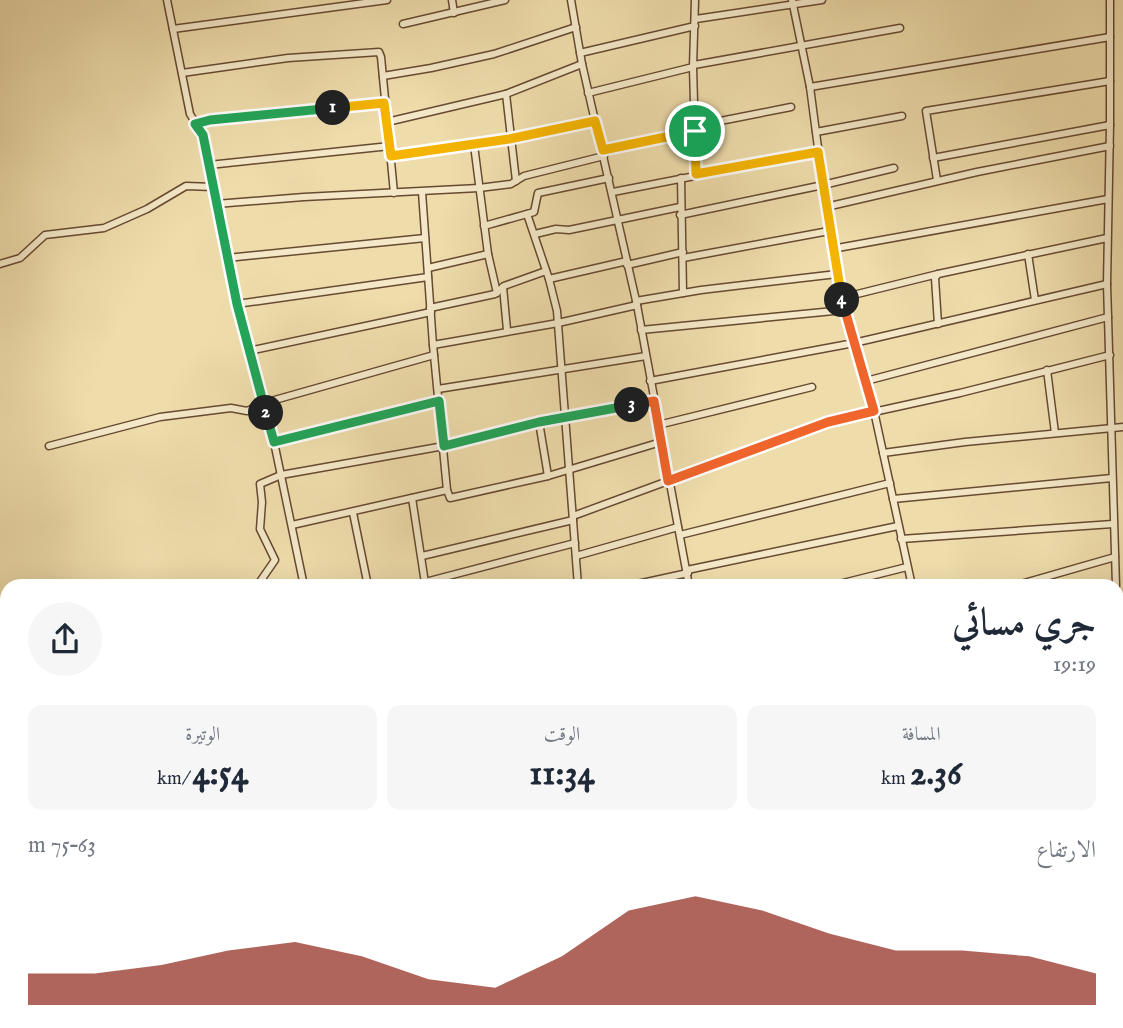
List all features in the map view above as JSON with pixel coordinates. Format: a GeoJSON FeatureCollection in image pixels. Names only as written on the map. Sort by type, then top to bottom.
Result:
{"type":"FeatureCollection","features":[{"type":"Feature","properties":{"kind":"street"},"geometry":{"type":"LineString","coordinates":[[167,0],[190,114],[203,135],[237,304],[274,442],[302,579]]}},
{"type":"Feature","properties":{"kind":"street"},"geometry":{"type":"LineString","coordinates":[[173,29],[387,0]]}},
{"type":"Feature","properties":{"kind":"street"},"geometry":{"type":"LineString","coordinates":[[452,0],[454,13]]}},
{"type":"Feature","properties":{"kind":"street"},"geometry":{"type":"LineString","coordinates":[[403,24],[505,0]]}},
{"type":"Feature","properties":{"kind":"street"},"geometry":{"type":"LineString","coordinates":[[571,0],[588,93],[636,303],[688,579]]}},
{"type":"Feature","properties":{"kind":"street"},"geometry":{"type":"LineString","coordinates":[[695,0],[693,66],[696,174]]}},
{"type":"Feature","properties":{"kind":"street"},"geometry":{"type":"LineString","coordinates":[[580,53],[696,22],[822,0]]}},
{"type":"Feature","properties":{"kind":"street"},"geometry":{"type":"LineString","coordinates":[[1110,0],[1107,284],[1116,579]]}},
{"type":"Feature","properties":{"kind":"street"},"geometry":{"type":"LineString","coordinates":[[794,3],[810,86],[836,274],[874,411],[910,579]]}},
{"type":"Feature","properties":{"kind":"street"},"geometry":{"type":"LineString","coordinates":[[383,76],[494,54],[576,27]]}},
{"type":"Feature","properties":{"kind":"street"},"geometry":{"type":"LineString","coordinates":[[588,93],[693,66],[900,28]]}},
{"type":"Feature","properties":{"kind":"street"},"geometry":{"type":"LineString","coordinates":[[810,86],[1110,37]]}},
{"type":"Feature","properties":{"kind":"street"},"geometry":{"type":"LineString","coordinates":[[182,73],[278,59],[377,51],[381,57],[394,193]]}},
{"type":"Feature","properties":{"kind":"street"},"geometry":{"type":"LineString","coordinates":[[387,122],[506,94],[582,64]]}},
{"type":"Feature","properties":{"kind":"street"},"geometry":{"type":"LineString","coordinates":[[937,180],[926,111],[1110,81]]}},
{"type":"Feature","properties":{"kind":"street"},"geometry":{"type":"LineString","coordinates":[[506,94],[509,139],[516,181]]}},
{"type":"Feature","properties":{"kind":"street"},"geometry":{"type":"LineString","coordinates":[[195,124],[210,120],[384,103]]}},
{"type":"Feature","properties":{"kind":"street"},"geometry":{"type":"LineString","coordinates":[[216,204],[511,184],[524,176],[603,153],[792,107]]}},
{"type":"Feature","properties":{"kind":"street"},"geometry":{"type":"LineString","coordinates":[[816,132],[902,116]]}},
{"type":"Feature","properties":{"kind":"street"},"geometry":{"type":"LineString","coordinates":[[391,156],[509,139],[595,121]]}},
{"type":"Feature","properties":{"kind":"street"},"geometry":{"type":"LineString","coordinates":[[933,158],[1110,125]]}},
{"type":"Feature","properties":{"kind":"street"},"geometry":{"type":"LineString","coordinates":[[474,145],[488,254],[497,293]]}},
{"type":"Feature","properties":{"kind":"street"},"geometry":{"type":"LineString","coordinates":[[209,165],[390,146]]}},
{"type":"Feature","properties":{"kind":"street"},"geometry":{"type":"LineString","coordinates":[[826,207],[937,180],[1110,146]]}},
{"type":"Feature","properties":{"kind":"street"},"geometry":{"type":"LineString","coordinates":[[612,192],[818,152]]}},
{"type":"Feature","properties":{"kind":"street"},"geometry":{"type":"LineString","coordinates":[[535,234],[823,185],[894,167]]}},
{"type":"Feature","properties":{"kind":"street"},"geometry":{"type":"LineString","coordinates":[[484,226],[534,212],[538,193],[609,178]]}},
{"type":"Feature","properties":{"kind":"street"},"geometry":{"type":"LineString","coordinates":[[681,178],[683,293]]}},
{"type":"Feature","properties":{"kind":"street"},"geometry":{"type":"LineString","coordinates":[[0,264],[20,258],[44,235],[104,228],[147,209],[186,186],[213,187]]}},
{"type":"Feature","properties":{"kind":"street"},"geometry":{"type":"LineString","coordinates":[[422,192],[433,345],[449,496],[453,499],[548,476],[662,442]]}},
{"type":"Feature","properties":{"kind":"street"},"geometry":{"type":"LineString","coordinates":[[832,249],[1108,199]]}},
{"type":"Feature","properties":{"kind":"street"},"geometry":{"type":"LineString","coordinates":[[527,214],[548,275],[558,323],[578,579]]}},
{"type":"Feature","properties":{"kind":"street"},"geometry":{"type":"LineString","coordinates":[[249,351],[497,293],[503,287],[548,275],[829,231]]}},
{"type":"Feature","properties":{"kind":"street"},"geometry":{"type":"LineString","coordinates":[[227,258],[425,238]]}},
{"type":"Feature","properties":{"kind":"street"},"geometry":{"type":"LineString","coordinates":[[841,298],[1107,238]]}},
{"type":"Feature","properties":{"kind":"street"},"geometry":{"type":"LineString","coordinates":[[428,268],[488,254]]}},
{"type":"Feature","properties":{"kind":"street"},"geometry":{"type":"LineString","coordinates":[[1028,254],[1035,300]]}},
{"type":"Feature","properties":{"kind":"street"},"geometry":{"type":"LineString","coordinates":[[433,345],[558,323],[683,293],[836,274]]}},
{"type":"Feature","properties":{"kind":"street"},"geometry":{"type":"LineString","coordinates":[[937,324],[935,278],[938,274]]}},
{"type":"Feature","properties":{"kind":"street"},"geometry":{"type":"LineString","coordinates":[[237,304],[428,277]]}},
{"type":"Feature","properties":{"kind":"street"},"geometry":{"type":"LineString","coordinates":[[650,381],[854,343],[1107,284]]}},
{"type":"Feature","properties":{"kind":"street"},"geometry":{"type":"LineString","coordinates":[[503,287],[507,330]]}},
{"type":"Feature","properties":{"kind":"street"},"geometry":{"type":"LineString","coordinates":[[641,330],[844,310]]}},
{"type":"Feature","properties":{"kind":"street"},"geometry":{"type":"LineString","coordinates":[[866,381],[1108,317]]}},
{"type":"Feature","properties":{"kind":"street"},"geometry":{"type":"LineString","coordinates":[[49,446],[160,418],[231,408],[247,411],[264,403],[434,355]]}},
{"type":"Feature","properties":{"kind":"street"},"geometry":{"type":"LineString","coordinates":[[422,556],[573,518],[828,422],[960,393],[1110,355]]}},
{"type":"Feature","properties":{"kind":"street"},"geometry":{"type":"LineString","coordinates":[[438,389],[646,356]]}},
{"type":"Feature","properties":{"kind":"street"},"geometry":{"type":"LineString","coordinates":[[1047,370],[1055,433]]}},
{"type":"Feature","properties":{"kind":"street"},"geometry":{"type":"LineString","coordinates":[[658,425],[812,387]]}},
{"type":"Feature","properties":{"kind":"street"},"geometry":{"type":"LineString","coordinates":[[274,442],[439,401]]}},
{"type":"Feature","properties":{"kind":"street"},"geometry":{"type":"LineString","coordinates":[[262,579],[275,560],[260,529],[260,484],[281,475],[444,446],[539,422],[654,401]]}},
{"type":"Feature","properties":{"kind":"street"},"geometry":{"type":"LineString","coordinates":[[539,422],[548,476]]}},
{"type":"Feature","properties":{"kind":"street"},"geometry":{"type":"LineString","coordinates":[[883,453],[1111,426],[1123,427]]}},
{"type":"Feature","properties":{"kind":"street"},"geometry":{"type":"LineString","coordinates":[[893,499],[1112,478]]}},
{"type":"Feature","properties":{"kind":"street"},"geometry":{"type":"LineString","coordinates":[[576,556],[890,483]]}},
{"type":"Feature","properties":{"kind":"street"},"geometry":{"type":"LineString","coordinates":[[292,525],[447,490]]}},
{"type":"Feature","properties":{"kind":"street"},"geometry":{"type":"LineString","coordinates":[[412,498],[425,579]]}},
{"type":"Feature","properties":{"kind":"street"},"geometry":{"type":"LineString","coordinates":[[353,513],[367,579]]}},
{"type":"Feature","properties":{"kind":"street"},"geometry":{"type":"LineString","coordinates":[[901,539],[1113,524]]}},
{"type":"Feature","properties":{"kind":"street"},"geometry":{"type":"LineString","coordinates":[[658,579],[898,526]]}},
{"type":"Feature","properties":{"kind":"street"},"geometry":{"type":"LineString","coordinates":[[440,579],[575,543]]}},
{"type":"Feature","properties":{"kind":"street"},"geometry":{"type":"LineString","coordinates":[[1047,579],[1115,557]]}},
{"type":"Feature","properties":{"kind":"street"},"geometry":{"type":"LineString","coordinates":[[859,579],[907,567]]}},
{"type":"Feature","properties":{"kind":"route"},"geometry":{"type":"LineString","coordinates":[[384,103],[391,156],[509,139],[595,121],[603,150],[695,131],[696,174],[818,152],[841,298],[874,411],[828,422],[668,481],[654,401],[539,422],[444,446],[439,401],[274,442],[237,304],[203,135],[195,124],[210,120],[384,103]]}}]}
